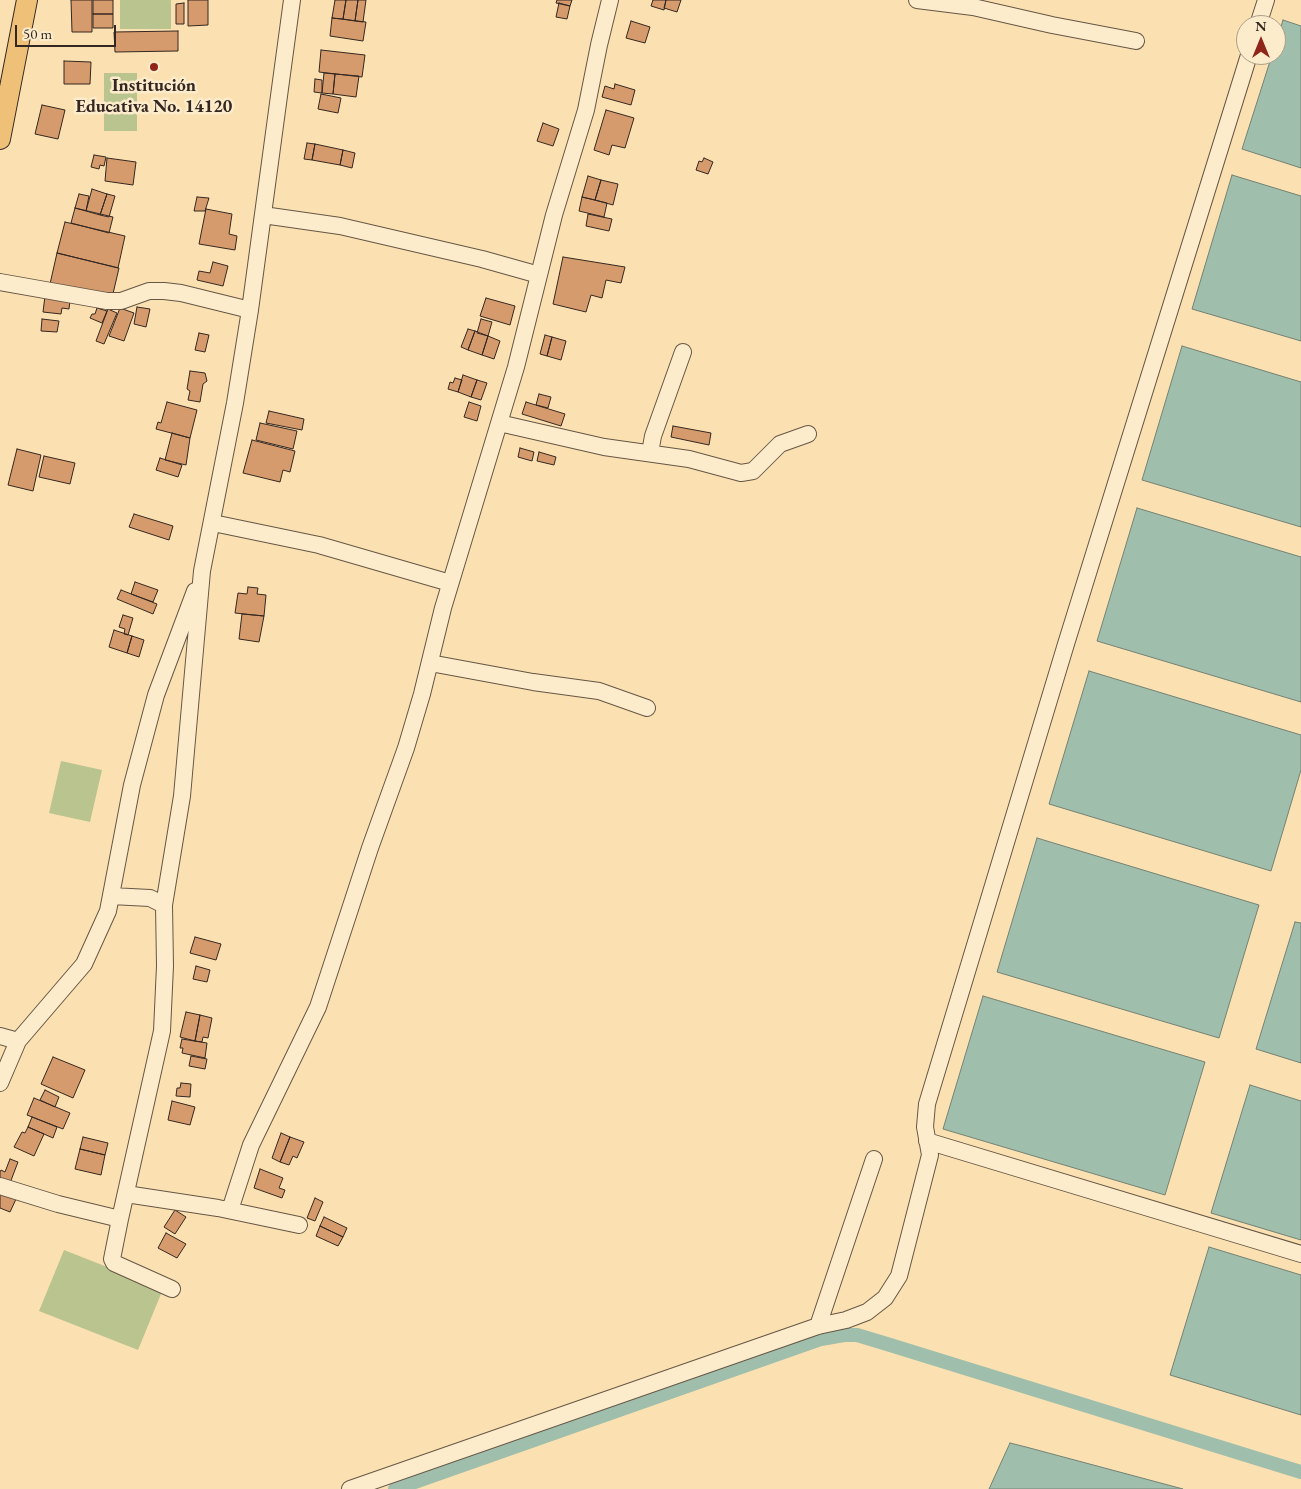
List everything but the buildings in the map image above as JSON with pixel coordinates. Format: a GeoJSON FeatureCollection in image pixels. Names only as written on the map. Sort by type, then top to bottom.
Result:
{"type":"FeatureCollection","features":[{"type":"Feature","properties":{"kind":"main road"},"geometry":{"type":"LineString","coordinates":[[0,139],[4,97],[23,1]]}},
{"type":"Feature","properties":{"kind":"street"},"geometry":{"type":"LineString","coordinates":[[0,1083],[18,1041],[84,964],[108,911],[132,785],[156,695],[202,571],[213,523],[250,310],[292,0]]}},
{"type":"Feature","properties":{"kind":"street"},"geometry":{"type":"LineString","coordinates":[[230,1210],[251,1145],[318,1007],[370,848],[406,748],[450,583],[516,367],[554,215],[586,110],[598,45],[610,0]]}},
{"type":"Feature","properties":{"kind":"street"},"geometry":{"type":"LineString","coordinates":[[917,0],[973,7],[1136,41]]}},
{"type":"Feature","properties":{"kind":"street"},"geometry":{"type":"LineString","coordinates":[[1261,15],[1266,0]]}},
{"type":"Feature","properties":{"kind":"street"},"geometry":{"type":"LineString","coordinates":[[350,1489],[818,1326],[846,1320],[867,1312],[885,1298],[898,1276],[930,1155],[925,1127],[927,1104],[1066,644],[1246,65]]}},
{"type":"Feature","properties":{"kind":"street"},"geometry":{"type":"LineString","coordinates":[[263,215],[340,226],[482,259],[539,275]]}},
{"type":"Feature","properties":{"kind":"street"},"geometry":{"type":"LineString","coordinates":[[0,282],[107,301],[121,301],[149,291],[164,291],[181,293],[250,310]]}},
{"type":"Feature","properties":{"kind":"street"},"geometry":{"type":"LineString","coordinates":[[650,453],[653,436],[683,352]]}},
{"type":"Feature","properties":{"kind":"street"},"geometry":{"type":"LineString","coordinates":[[498,423],[604,447],[689,459],[742,473],[753,471],[780,444],[808,434]]}},
{"type":"Feature","properties":{"kind":"street"},"geometry":{"type":"LineString","coordinates":[[213,523],[319,545],[450,583]]}},
{"type":"Feature","properties":{"kind":"street"},"geometry":{"type":"LineString","coordinates":[[172,1289],[114,1263],[112,1259],[162,1031],[165,966],[164,905],[182,796],[202,571]]}},
{"type":"Feature","properties":{"kind":"street"},"geometry":{"type":"LineString","coordinates":[[430,662],[532,682],[599,691],[647,708]]}},
{"type":"Feature","properties":{"kind":"street"},"geometry":{"type":"LineString","coordinates":[[111,896],[150,898],[164,905]]}},
{"type":"Feature","properties":{"kind":"street"},"geometry":{"type":"LineString","coordinates":[[0,1036],[18,1041]]}},
{"type":"Feature","properties":{"kind":"street"},"geometry":{"type":"LineString","coordinates":[[927,1141],[1301,1254]]}},
{"type":"Feature","properties":{"kind":"street"},"geometry":{"type":"LineString","coordinates":[[818,1326],[874,1160]]}},
{"type":"Feature","properties":{"kind":"street"},"geometry":{"type":"LineString","coordinates":[[0,1186],[58,1204],[120,1219]]}},
{"type":"Feature","properties":{"kind":"street"},"geometry":{"type":"LineString","coordinates":[[126,1194],[230,1210],[299,1225]]}},
{"type":"Feature","properties":{"kind":"green space"},"geometry":{"type":"Polygon","coordinates":[[[120,0],[171,0],[171,29],[120,29],[120,0]]]}},
{"type":"Feature","properties":{"kind":"green space"},"geometry":{"type":"Polygon","coordinates":[[[104,73],[137,73],[137,131],[104,131],[104,73]]]}},
{"type":"Feature","properties":{"kind":"green space"},"geometry":{"type":"Polygon","coordinates":[[[61,761],[102,770],[90,822],[49,813],[61,761]]]}},
{"type":"Feature","properties":{"kind":"green space"},"geometry":{"type":"Polygon","coordinates":[[[64,1250],[163,1289],[138,1350],[39,1311],[64,1250]]]}},
{"type":"Feature","properties":{"kind":"shaded area"},"geometry":{"type":"Polygon","coordinates":[[[1286,21],[1301,26],[1301,168],[1242,149],[1269,65],[1286,65],[1286,21]]]}},
{"type":"Feature","properties":{"kind":"shaded area"},"geometry":{"type":"Polygon","coordinates":[[[1232,175],[1301,196],[1301,341],[1192,309],[1232,175]]]}},
{"type":"Feature","properties":{"kind":"shaded area"},"geometry":{"type":"Polygon","coordinates":[[[1182,346],[1301,382],[1301,527],[1142,480],[1182,346]]]}},
{"type":"Feature","properties":{"kind":"shaded area"},"geometry":{"type":"Polygon","coordinates":[[[1137,508],[1301,557],[1301,702],[1097,641],[1137,508]]]}},
{"type":"Feature","properties":{"kind":"shaded area"},"geometry":{"type":"Polygon","coordinates":[[[1089,671],[1301,735],[1301,770],[1271,871],[1049,804],[1089,671]]]}},
{"type":"Feature","properties":{"kind":"shaded area"},"geometry":{"type":"Polygon","coordinates":[[[1037,838],[1259,905],[1219,1038],[997,972],[1037,838]]]}},
{"type":"Feature","properties":{"kind":"shaded area"},"geometry":{"type":"Polygon","coordinates":[[[1295,922],[1301,923],[1301,1063],[1256,1049],[1295,922]]]}},
{"type":"Feature","properties":{"kind":"shaded area"},"geometry":{"type":"Polygon","coordinates":[[[983,996],[1205,1062],[1165,1195],[943,1129],[983,996]]]}},
{"type":"Feature","properties":{"kind":"shaded area"},"geometry":{"type":"Polygon","coordinates":[[[1250,1085],[1301,1101],[1301,1240],[1211,1213],[1250,1085]]]}},
{"type":"Feature","properties":{"kind":"shaded area"},"geometry":{"type":"Polygon","coordinates":[[[1209,1247],[1301,1275],[1301,1415],[1170,1375],[1209,1247]]]}},
{"type":"Feature","properties":{"kind":"shaded area"},"geometry":{"type":"Polygon","coordinates":[[[1010,1443],[1026,1447],[1183,1489],[989,1489],[1010,1443]]]}},
{"type":"Feature","properties":{"kind":"waterway"},"geometry":{"type":"LineString","coordinates":[[395,1489],[821,1339],[844,1335],[857,1335],[1301,1472]]}},
{"type":"Feature","properties":{"kind":"place","name":"Institución Educativa No. 14120"},"geometry":{"type":"Point","coordinates":[154,67]}}]}
